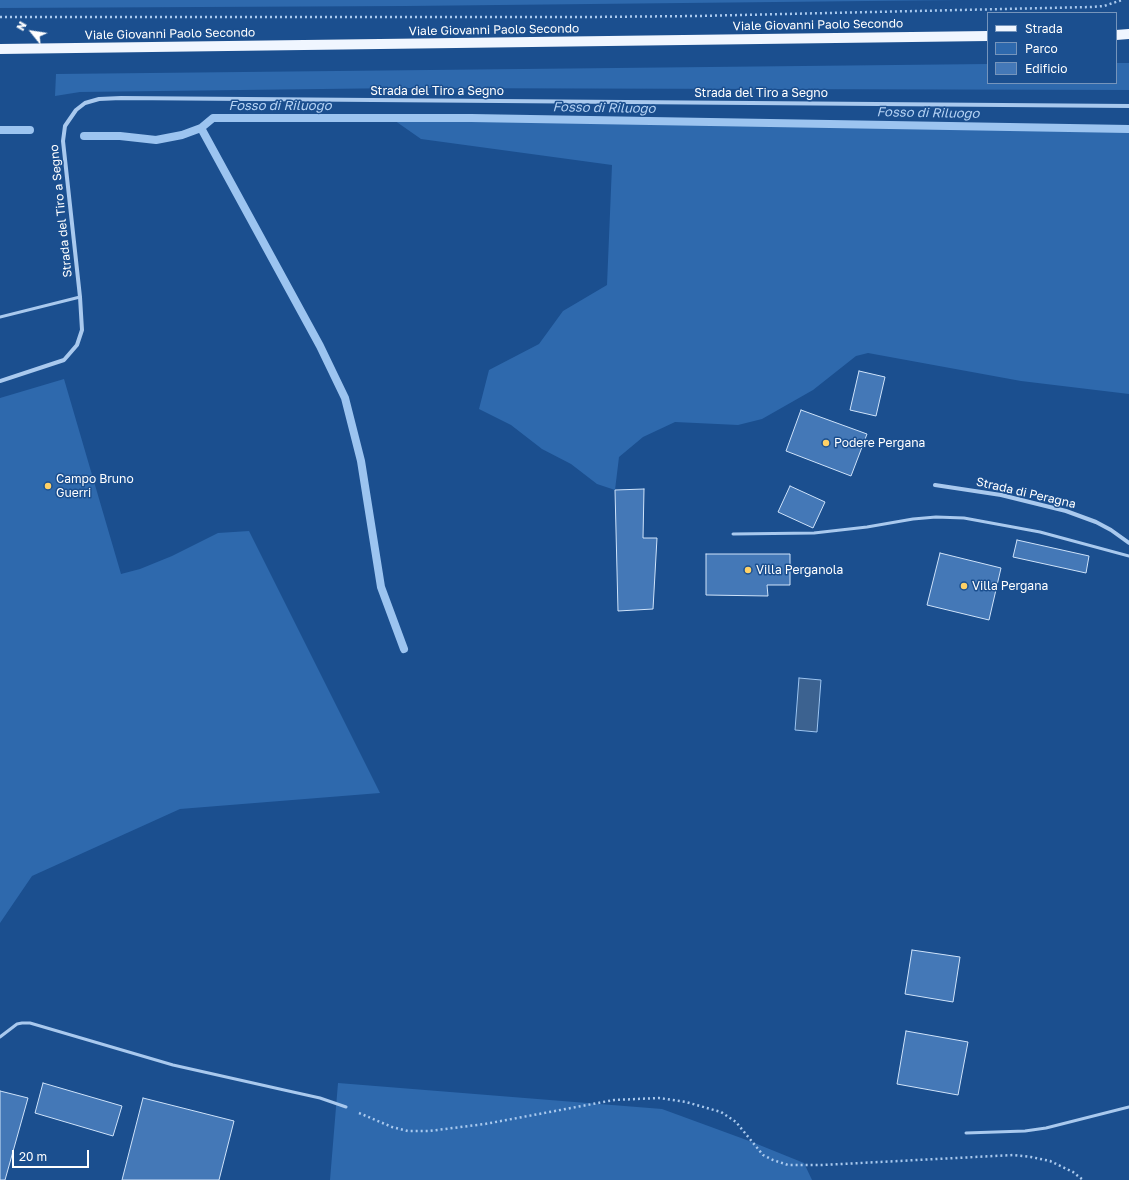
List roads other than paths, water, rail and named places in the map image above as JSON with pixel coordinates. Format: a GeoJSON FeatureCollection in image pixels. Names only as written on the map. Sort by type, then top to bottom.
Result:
{"type":"FeatureCollection","features":[{"type":"Feature","properties":{"kind":"main road"},"geometry":{"type":"LineString","coordinates":[[1117,34],[1129,34]]}},
{"type":"Feature","properties":{"kind":"main road","name":"Viale Giovanni Paolo Secondo"},"geometry":{"type":"LineString","coordinates":[[0,49],[987,36]]}},
{"type":"Feature","properties":{"kind":"street","name":"Strada del Tiro a Segno"},"geometry":{"type":"LineString","coordinates":[[0,381],[64,360],[77,345],[82,330],[80,297],[62,141],[65,126],[68,121],[80,106],[92,101],[104,99],[1129,106]]}},
{"type":"Feature","properties":{"kind":"street","name":"Strada di Peragna"},"geometry":{"type":"LineString","coordinates":[[935,485],[1001,495],[1066,511],[1096,522],[1111,530],[1129,543]]}},
{"type":"Feature","properties":{"kind":"lane"},"geometry":{"type":"LineString","coordinates":[[0,317],[80,297]]}},
{"type":"Feature","properties":{"kind":"lane"},"geometry":{"type":"LineString","coordinates":[[733,534],[814,533],[867,527],[913,519],[936,517],[964,518],[998,523],[1040,532],[1129,556]]}},
{"type":"Feature","properties":{"kind":"lane"},"geometry":{"type":"LineString","coordinates":[[0,1037],[17,1024],[30,1023],[172,1065],[300,1094],[346,1107]]}},
{"type":"Feature","properties":{"kind":"lane"},"geometry":{"type":"LineString","coordinates":[[966,1133],[1026,1131],[1046,1128],[1129,1107]]}},
{"type":"Feature","properties":{"kind":"waterway","name":"Fosso di Riluogo"},"geometry":{"type":"LineString","coordinates":[[84,136],[120,136],[156,140],[182,135],[201,128],[213,118],[471,118],[1129,129]]}},
{"type":"Feature","properties":{"kind":"waterway"},"geometry":{"type":"LineString","coordinates":[[201,128],[320,346],[345,398],[361,461],[381,587],[404,649]]}},
{"type":"Feature","properties":{"kind":"waterway","name":"Fosso di Riluogo"},"geometry":{"type":"LineString","coordinates":[[0,130],[30,130]]}},
{"type":"Feature","properties":{"kind":"place","name":"Podere Pergana"},"geometry":{"type":"Point","coordinates":[826,443]}},
{"type":"Feature","properties":{"kind":"place","name":"Campo Bruno Guerri"},"geometry":{"type":"Point","coordinates":[48,486]}},
{"type":"Feature","properties":{"kind":"place","name":"Villa Perganola"},"geometry":{"type":"Point","coordinates":[748,570]}},
{"type":"Feature","properties":{"kind":"place","name":"Villa Pergana"},"geometry":{"type":"Point","coordinates":[964,586]}}]}
